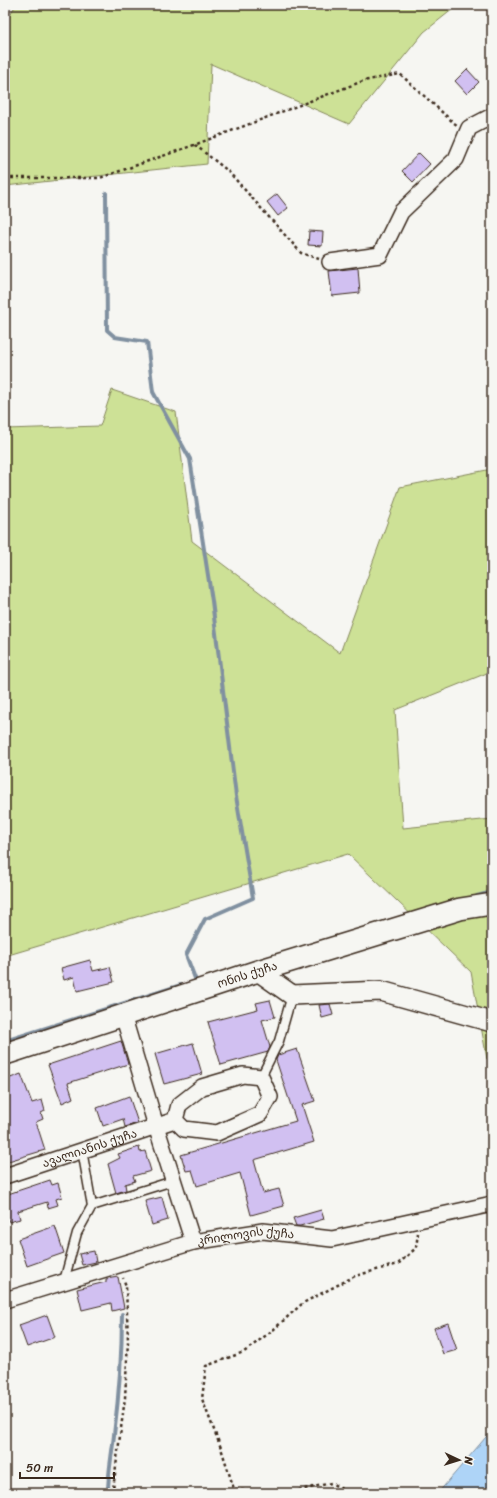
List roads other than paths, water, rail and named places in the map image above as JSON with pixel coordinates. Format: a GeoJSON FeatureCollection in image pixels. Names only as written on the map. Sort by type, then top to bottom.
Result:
{"type":"FeatureCollection","features":[{"type":"Feature","properties":{"kind":"main road","name":"ონის ქუჩა"},"geometry":{"type":"LineString","coordinates":[[5,1054],[258,971],[460,909],[492,904]]}},
{"type":"Feature","properties":{"kind":"street"},"geometry":{"type":"LineString","coordinates":[[330,262],[380,255],[401,212],[456,159],[469,128],[492,116]]}},
{"type":"Feature","properties":{"kind":"street"},"geometry":{"type":"LineString","coordinates":[[258,971],[292,995],[381,991],[492,1022]]}},
{"type":"Feature","properties":{"kind":"street"},"geometry":{"type":"LineString","coordinates":[[123,1015],[193,1242]]}},
{"type":"Feature","properties":{"kind":"street"},"geometry":{"type":"LineString","coordinates":[[243,1075],[261,1077],[270,1097],[260,1114],[218,1132],[184,1129],[175,1120],[179,1105],[202,1087],[243,1075]]}},
{"type":"Feature","properties":{"kind":"street","name":"ავალიანის ქუჩა"},"geometry":{"type":"LineString","coordinates":[[5,1176],[175,1120]]}},
{"type":"Feature","properties":{"kind":"street","name":"კრილოვის ქუჩა"},"geometry":{"type":"LineString","coordinates":[[5,1300],[193,1242],[263,1231],[332,1239],[420,1221],[492,1204]]}},
{"type":"Feature","properties":{"kind":"lane"},"geometry":{"type":"LineString","coordinates":[[261,1077],[279,1041],[292,995]]}},
{"type":"Feature","properties":{"kind":"lane"},"geometry":{"type":"LineString","coordinates":[[64,1281],[77,1233],[92,1206],[82,1150]]}},
{"type":"Feature","properties":{"kind":"lane"},"geometry":{"type":"LineString","coordinates":[[92,1206],[174,1181]]}},
{"type":"Feature","properties":{"kind":"water"},"geometry":{"type":"Polygon","coordinates":[[[492,1430],[492,1493],[438,1493],[492,1430]]]}},
{"type":"Feature","properties":{"kind":"waterway"},"geometry":{"type":"LineString","coordinates":[[106,193],[107,330],[115,337],[147,342],[153,392],[190,459],[212,601],[236,796],[253,898],[205,919],[186,955],[196,981]]}},
{"type":"Feature","properties":{"kind":"waterway"},"geometry":{"type":"LineString","coordinates":[[477,896],[492,892]]}},
{"type":"Feature","properties":{"kind":"waterway"},"geometry":{"type":"LineString","coordinates":[[5,1041],[181,985]]}},
{"type":"Feature","properties":{"kind":"waterway"},"geometry":{"type":"LineString","coordinates":[[108,1493],[109,1471],[119,1390],[122,1314]]}}]}
